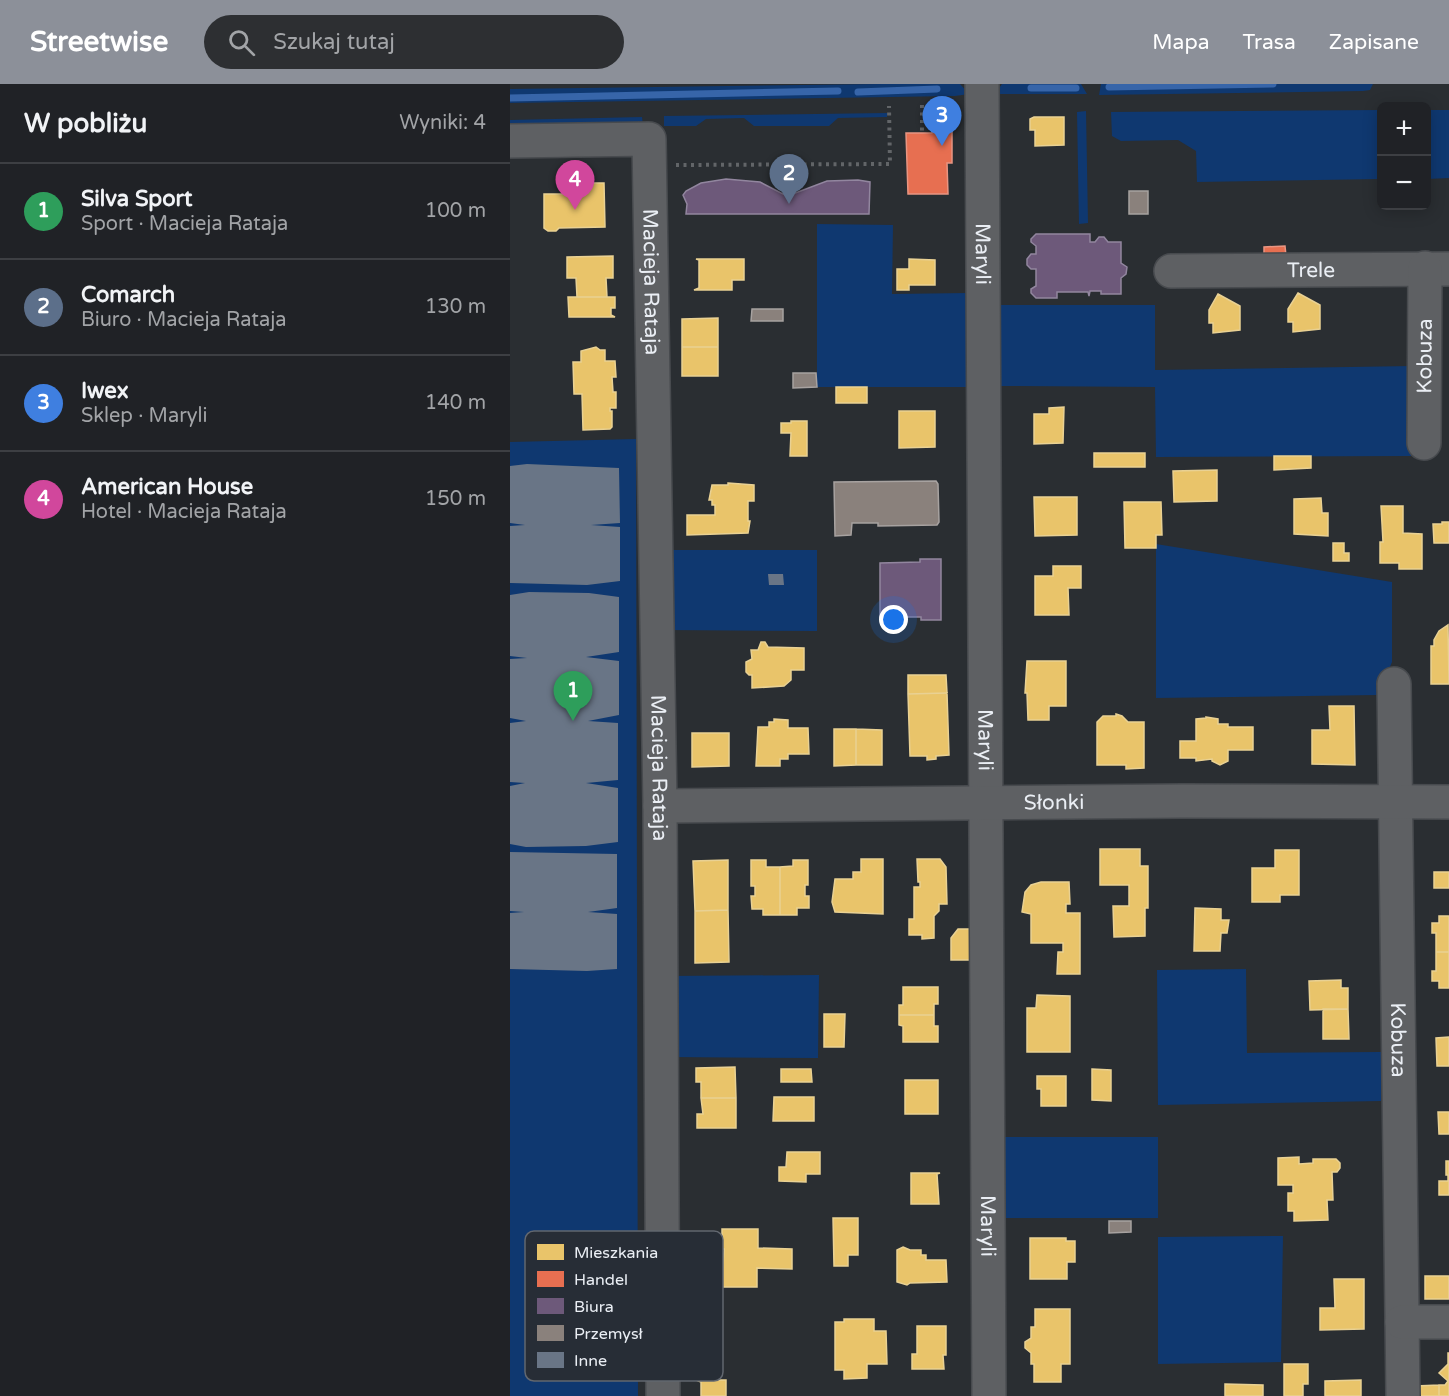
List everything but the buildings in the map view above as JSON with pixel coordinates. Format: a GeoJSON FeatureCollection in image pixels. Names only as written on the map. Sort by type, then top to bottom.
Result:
{"type":"FeatureCollection","features":[{"type":"Feature","properties":{"kind":"street","name":"Maryli"},"geometry":{"type":"LineString","coordinates":[[982,84],[989,1396]]}},
{"type":"Feature","properties":{"kind":"street"},"geometry":{"type":"LineString","coordinates":[[510,141],[649,152]]}},
{"type":"Feature","properties":{"kind":"street","name":"Macieja Rataja"},"geometry":{"type":"LineString","coordinates":[[649,152],[660,806],[662,1231]]}},
{"type":"Feature","properties":{"kind":"street","name":"Trele"},"geometry":{"type":"LineString","coordinates":[[1172,271],[1437,268]]}},
{"type":"Feature","properties":{"kind":"street","name":"Kobuza"},"geometry":{"type":"LineString","coordinates":[[1424,442],[1437,268]]}},
{"type":"Feature","properties":{"kind":"street","name":"Kobuza"},"geometry":{"type":"LineString","coordinates":[[1394,684],[1403,1396]]}},
{"type":"Feature","properties":{"kind":"street","name":"Słonki"},"geometry":{"type":"LineString","coordinates":[[660,806],[1182,801],[1449,802]]}},
{"type":"Feature","properties":{"kind":"street"},"geometry":{"type":"LineString","coordinates":[[1402,1322],[1449,1322]]}},
{"type":"Feature","properties":{"kind":"street","name":"Macieja Rataja"},"geometry":{"type":"LineString","coordinates":[[663,1381],[663,1396]]}},
{"type":"Feature","properties":{"kind":"path"},"geometry":{"type":"LineString","coordinates":[[922,105],[922,133]]}},
{"type":"Feature","properties":{"kind":"path"},"geometry":{"type":"LineString","coordinates":[[649,152],[890,164],[889,106]]}},
{"type":"Feature","properties":{"kind":"shaded area"},"geometry":{"type":"Polygon","coordinates":[[[960,84],[969,94],[510,103],[510,89],[960,84]]]}},
{"type":"Feature","properties":{"kind":"shaded area"},"geometry":{"type":"Polygon","coordinates":[[[1002,84],[1081,84],[1087,94],[995,94],[1002,84]]]}},
{"type":"Feature","properties":{"kind":"shaded area"},"geometry":{"type":"Polygon","coordinates":[[[1101,84],[1373,84],[1370,90],[1363,91],[1099,95],[1101,84]]]}},
{"type":"Feature","properties":{"kind":"shaded area"},"geometry":{"type":"Polygon","coordinates":[[[1377,110],[1377,179],[1197,182],[1196,151],[1178,140],[1121,141],[1112,136],[1111,112],[1377,110]]]}},
{"type":"Feature","properties":{"kind":"shaded area"},"geometry":{"type":"Polygon","coordinates":[[[1431,110],[1449,110],[1449,178],[1431,179],[1431,110]]]}},
{"type":"Feature","properties":{"kind":"shaded area"},"geometry":{"type":"Polygon","coordinates":[[[1086,111],[1088,223],[1079,224],[1077,112],[1086,111]]]}},
{"type":"Feature","properties":{"kind":"shaded area"},"geometry":{"type":"Polygon","coordinates":[[[887,113],[887,117],[838,118],[829,126],[754,126],[744,118],[706,119],[696,126],[664,126],[664,116],[887,113]]]}},
{"type":"Feature","properties":{"kind":"shaded area"},"geometry":{"type":"Polygon","coordinates":[[[642,117],[643,125],[510,129],[510,120],[642,117]]]}},
{"type":"Feature","properties":{"kind":"shaded area"},"geometry":{"type":"Polygon","coordinates":[[[817,224],[893,225],[892,294],[969,293],[969,387],[817,387],[817,224]]]}},
{"type":"Feature","properties":{"kind":"shaded area"},"geometry":{"type":"Polygon","coordinates":[[[1001,305],[1155,305],[1155,370],[1413,366],[1411,456],[1156,457],[1155,387],[1000,386],[1001,305]]]}},
{"type":"Feature","properties":{"kind":"shaded area"},"geometry":{"type":"Polygon","coordinates":[[[636,439],[638,1231],[525,1231],[525,1381],[638,1381],[638,1396],[510,1396],[510,442],[636,439]]]}},
{"type":"Feature","properties":{"kind":"shaded area"},"geometry":{"type":"Polygon","coordinates":[[[1156,544],[1392,582],[1392,662],[1378,695],[1156,698],[1156,544]]]}},
{"type":"Feature","properties":{"kind":"shaded area"},"geometry":{"type":"Polygon","coordinates":[[[666,550],[817,550],[817,631],[665,630],[666,550]]]}},
{"type":"Feature","properties":{"kind":"shaded area"},"geometry":{"type":"Polygon","coordinates":[[[1246,969],[1247,1053],[1381,1052],[1381,1101],[1158,1105],[1157,970],[1246,969]]]}},
{"type":"Feature","properties":{"kind":"shaded area"},"geometry":{"type":"Polygon","coordinates":[[[819,975],[818,1058],[667,1057],[667,976],[819,975]]]}},
{"type":"Feature","properties":{"kind":"shaded area"},"geometry":{"type":"Polygon","coordinates":[[[1002,1137],[1158,1137],[1158,1218],[1003,1218],[1002,1137]]]}},
{"type":"Feature","properties":{"kind":"shaded area"},"geometry":{"type":"Polygon","coordinates":[[[1283,1236],[1281,1362],[1158,1364],[1158,1237],[1283,1236]]]}},
{"type":"Feature","properties":{"kind":"waterway"},"geometry":{"type":"LineString","coordinates":[[1109,87],[1273,84]]}},
{"type":"Feature","properties":{"kind":"waterway"},"geometry":{"type":"LineString","coordinates":[[1031,88],[1076,88]]}},
{"type":"Feature","properties":{"kind":"waterway"},"geometry":{"type":"LineString","coordinates":[[858,92],[937,89]]}},
{"type":"Feature","properties":{"kind":"waterway"},"geometry":{"type":"LineString","coordinates":[[510,98],[838,91]]}},
{"type":"Feature","properties":{"kind":"place","name":"Iwex"},"geometry":{"type":"Point","coordinates":[942,146]}},
{"type":"Feature","properties":{"kind":"place","name":"Comarch"},"geometry":{"type":"Point","coordinates":[789,204]}},
{"type":"Feature","properties":{"kind":"place","name":"American House"},"geometry":{"type":"Point","coordinates":[575,210]}},
{"type":"Feature","properties":{"kind":"place","name":"Silva Sport"},"geometry":{"type":"Point","coordinates":[573,721]}}]}
